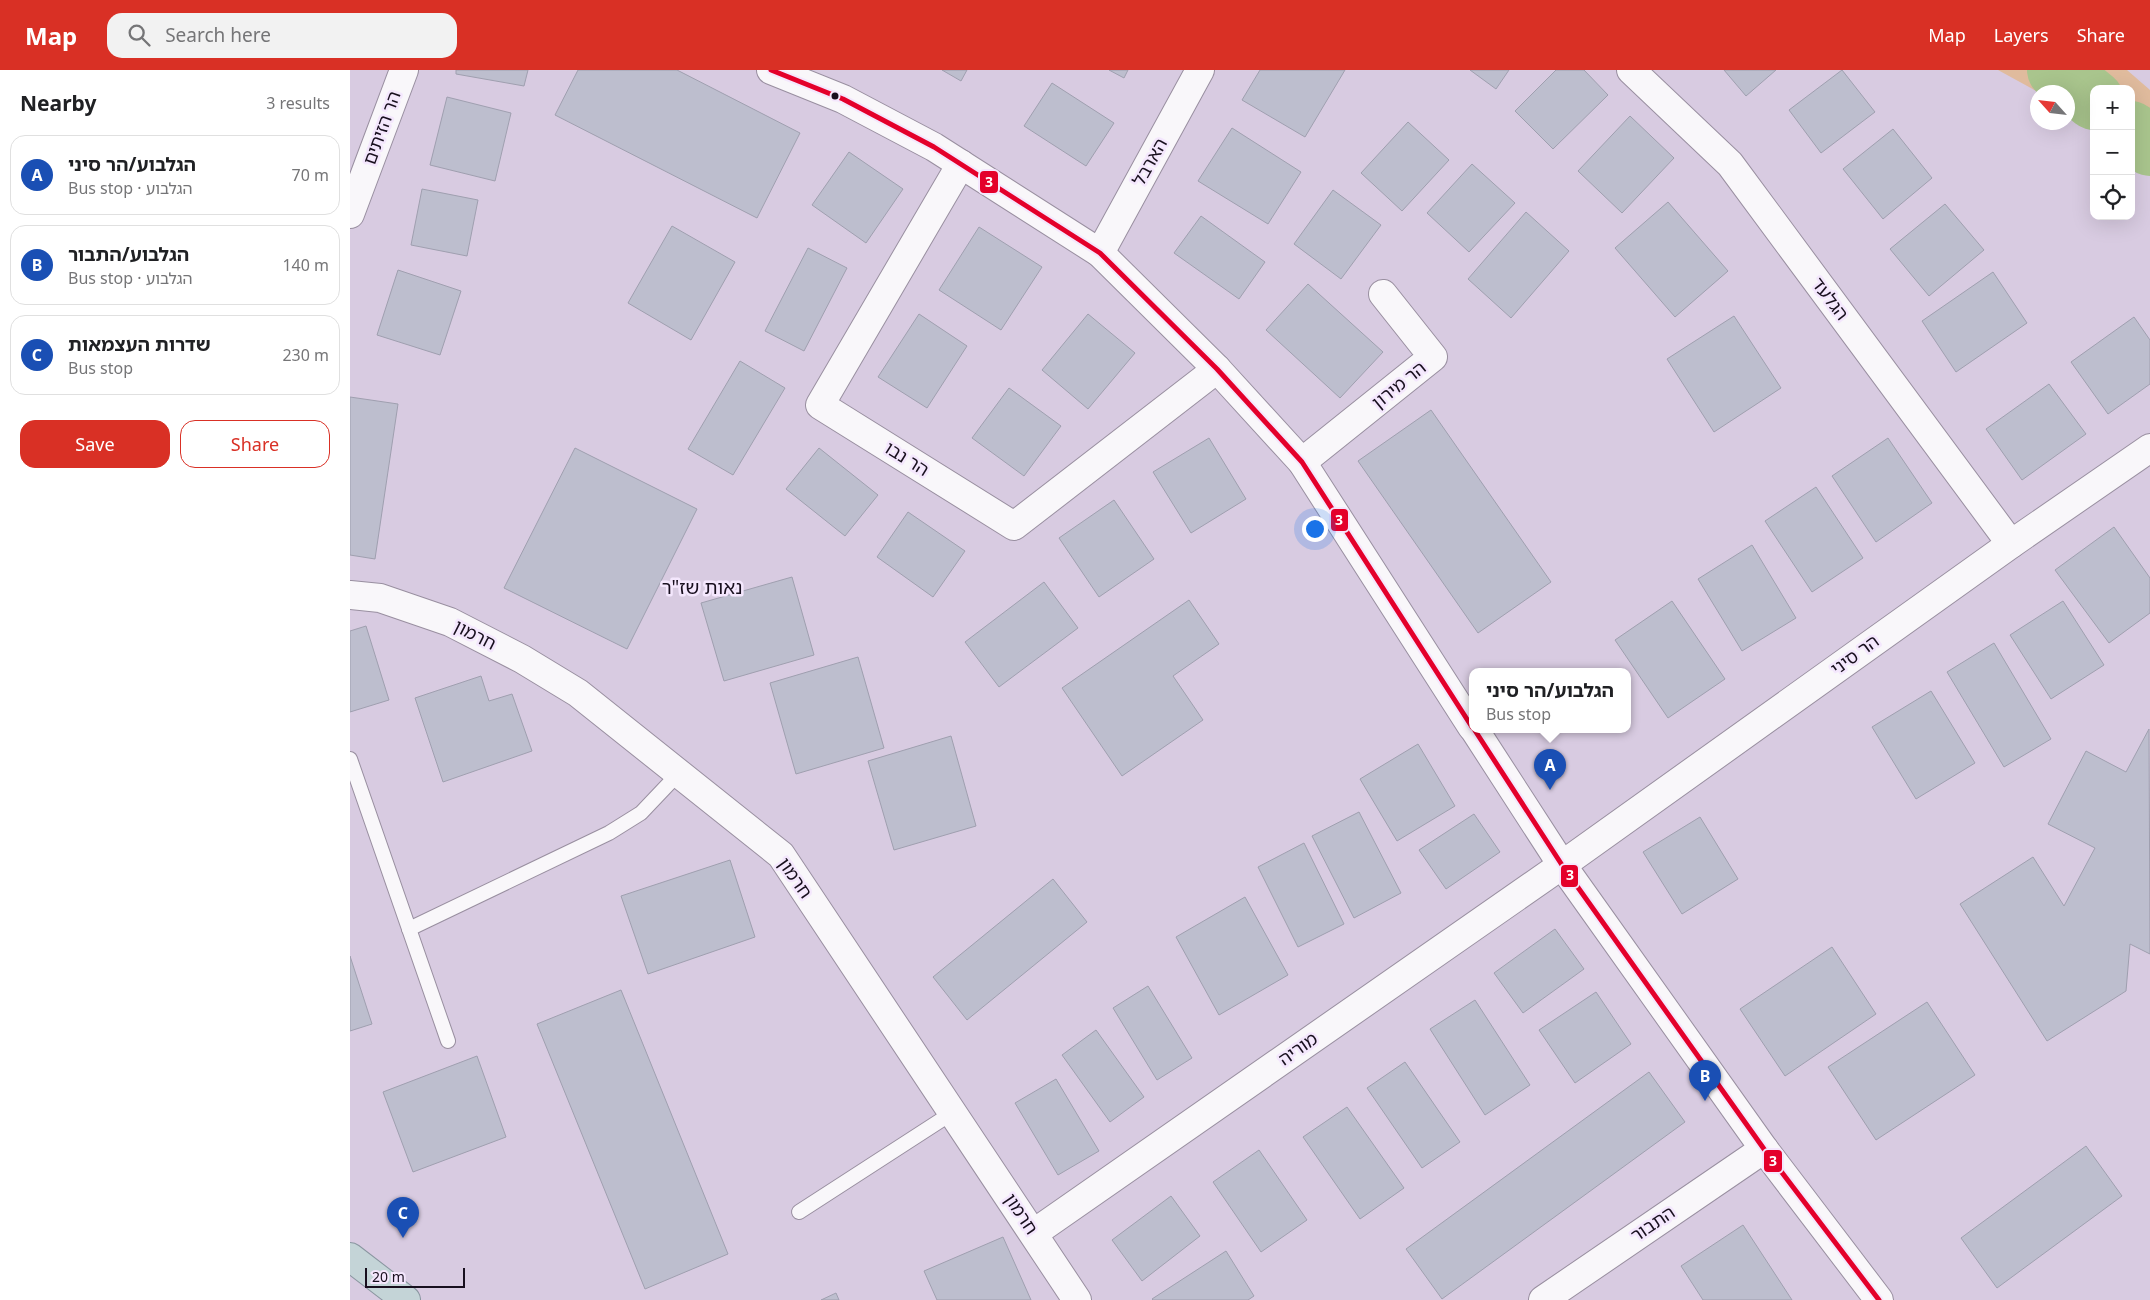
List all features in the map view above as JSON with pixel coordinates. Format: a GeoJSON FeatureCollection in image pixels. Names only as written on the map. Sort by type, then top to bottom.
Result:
{"type":"FeatureCollection","features":[{"type":"Feature","properties":{"kind":"highway"},"geometry":{"type":"LineString","coordinates":[[350,1258],[406,1300]]}},
{"type":"Feature","properties":{"kind":"street","name":"הר הזיתים"},"geometry":{"type":"LineString","coordinates":[[350,214],[404,70]]}},
{"type":"Feature","properties":{"kind":"street"},"geometry":{"type":"LineString","coordinates":[[771,70],[843,99],[934,147],[1100,254],[1217,369],[1302,462],[1469,722]]}},
{"type":"Feature","properties":{"kind":"street","name":"הארבל"},"geometry":{"type":"LineString","coordinates":[[1100,254],[1200,70]]}},
{"type":"Feature","properties":{"kind":"street","name":"הגלעד"},"geometry":{"type":"LineString","coordinates":[[1631,70],[1730,164],[2011,544]]}},
{"type":"Feature","properties":{"kind":"street","name":"הר נבו"},"geometry":{"type":"LineString","coordinates":[[961,164],[820,405],[1014,526],[1217,369]]}},
{"type":"Feature","properties":{"kind":"street","name":"הר מירון"},"geometry":{"type":"LineString","coordinates":[[1302,462],[1433,357],[1383,294]]}},
{"type":"Feature","properties":{"kind":"street","name":"הר סיני"},"geometry":{"type":"LineString","coordinates":[[1562,865],[2011,544],[2150,448]]}},
{"type":"Feature","properties":{"kind":"street","name":"חרמון"},"geometry":{"type":"LineString","coordinates":[[350,595],[380,598],[450,622],[522,658],[578,693],[781,855],[1077,1300]]}},
{"type":"Feature","properties":{"kind":"street"},"geometry":{"type":"LineString","coordinates":[[1476,733],[1562,865],[1764,1149],[1879,1300]]}},
{"type":"Feature","properties":{"kind":"street","name":"מוריה"},"geometry":{"type":"LineString","coordinates":[[1034,1233],[1562,865]]}},
{"type":"Feature","properties":{"kind":"street","name":"התבור"},"geometry":{"type":"LineString","coordinates":[[1543,1300],[1764,1149]]}},
{"type":"Feature","properties":{"kind":"lane"},"geometry":{"type":"LineString","coordinates":[[350,759],[448,1041]]}},
{"type":"Feature","properties":{"kind":"lane"},"geometry":{"type":"LineString","coordinates":[[409,928],[609,834],[641,812],[678,774]]}},
{"type":"Feature","properties":{"kind":"lane"},"geometry":{"type":"LineString","coordinates":[[799,1212],[952,1113]]}},
{"type":"Feature","properties":{"kind":"shaded area"},"geometry":{"type":"Polygon","coordinates":[[[1998,70],[2127,70],[2150,90],[2150,156],[2135,147],[2135,85],[2090,85],[2090,122],[2075,113],[2075,85],[2030,85],[2030,88],[1998,70]]]}},
{"type":"Feature","properties":{"kind":"building"},"geometry":{"type":"Polygon","coordinates":[[[456,70],[528,70],[524,86],[456,74],[456,70]]]}},
{"type":"Feature","properties":{"kind":"building"},"geometry":{"type":"Polygon","coordinates":[[[578,70],[677,70],[800,133],[757,218],[555,115],[578,70]]]}},
{"type":"Feature","properties":{"kind":"building"},"geometry":{"type":"Polygon","coordinates":[[[942,70],[967,70],[961,81],[942,70]]]}},
{"type":"Feature","properties":{"kind":"building"},"geometry":{"type":"Polygon","coordinates":[[[1109,70],[1128,70],[1124,78],[1109,70]]]}},
{"type":"Feature","properties":{"kind":"building"},"geometry":{"type":"Polygon","coordinates":[[[1260,70],[1345,70],[1305,137],[1242,100],[1260,70]]]}},
{"type":"Feature","properties":{"kind":"building"},"geometry":{"type":"Polygon","coordinates":[[[1470,70],[1509,70],[1496,89],[1470,70]]]}},
{"type":"Feature","properties":{"kind":"building"},"geometry":{"type":"Polygon","coordinates":[[[1556,70],[1584,70],[1608,95],[1553,149],[1515,111],[1556,70]]]}},
{"type":"Feature","properties":{"kind":"building"},"geometry":{"type":"Polygon","coordinates":[[[1724,70],[1776,70],[1746,96],[1724,70]]]}},
{"type":"Feature","properties":{"kind":"building"},"geometry":{"type":"Polygon","coordinates":[[[1842,70],[1875,112],[1821,153],[1789,110],[1842,70]]]}},
{"type":"Feature","properties":{"kind":"building"},"geometry":{"type":"Polygon","coordinates":[[[1052,83],[1114,123],[1086,166],[1024,126],[1052,83]]]}},
{"type":"Feature","properties":{"kind":"building"},"geometry":{"type":"Polygon","coordinates":[[[447,97],[511,113],[495,181],[430,165],[447,97]]]}},
{"type":"Feature","properties":{"kind":"building"},"geometry":{"type":"Polygon","coordinates":[[[1630,116],[1674,158],[1622,213],[1578,171],[1630,116]]]}},
{"type":"Feature","properties":{"kind":"building"},"geometry":{"type":"Polygon","coordinates":[[[1408,122],[1449,160],[1402,211],[1361,173],[1408,122]]]}},
{"type":"Feature","properties":{"kind":"building"},"geometry":{"type":"Polygon","coordinates":[[[1232,128],[1301,172],[1268,224],[1198,181],[1232,128]]]}},
{"type":"Feature","properties":{"kind":"building"},"geometry":{"type":"Polygon","coordinates":[[[1893,129],[1932,178],[1883,219],[1843,169],[1893,129]]]}},
{"type":"Feature","properties":{"kind":"building"},"geometry":{"type":"Polygon","coordinates":[[[849,152],[903,189],[866,243],[812,205],[849,152]]]}},
{"type":"Feature","properties":{"kind":"building"},"geometry":{"type":"Polygon","coordinates":[[[1472,164],[1515,203],[1469,252],[1427,213],[1472,164]]]}},
{"type":"Feature","properties":{"kind":"building"},"geometry":{"type":"Polygon","coordinates":[[[422,189],[478,200],[467,256],[411,245],[422,189]]]}},
{"type":"Feature","properties":{"kind":"building"},"geometry":{"type":"Polygon","coordinates":[[[1333,190],[1381,225],[1341,279],[1294,244],[1333,190]]]}},
{"type":"Feature","properties":{"kind":"building"},"geometry":{"type":"Polygon","coordinates":[[[1668,202],[1728,271],[1675,317],[1615,248],[1668,202]]]}},
{"type":"Feature","properties":{"kind":"building"},"geometry":{"type":"Polygon","coordinates":[[[1945,204],[1984,250],[1929,296],[1890,249],[1945,204]]]}},
{"type":"Feature","properties":{"kind":"building"},"geometry":{"type":"Polygon","coordinates":[[[1526,212],[1569,251],[1511,318],[1468,279],[1526,212]]]}},
{"type":"Feature","properties":{"kind":"building"},"geometry":{"type":"Polygon","coordinates":[[[1201,216],[1265,262],[1239,299],[1174,253],[1201,216]]]}},
{"type":"Feature","properties":{"kind":"building"},"geometry":{"type":"Polygon","coordinates":[[[672,226],[735,262],[691,340],[628,303],[672,226]]]}},
{"type":"Feature","properties":{"kind":"building"},"geometry":{"type":"Polygon","coordinates":[[[979,227],[1042,267],[1001,330],[939,290],[979,227]]]}},
{"type":"Feature","properties":{"kind":"building"},"geometry":{"type":"Polygon","coordinates":[[[808,248],[847,268],[804,351],[765,331],[808,248]]]}},
{"type":"Feature","properties":{"kind":"building"},"geometry":{"type":"Polygon","coordinates":[[[398,270],[461,291],[440,355],[377,335],[398,270]]]}},
{"type":"Feature","properties":{"kind":"building"},"geometry":{"type":"Polygon","coordinates":[[[1993,272],[2027,323],[1956,372],[1922,321],[1993,272]]]}},
{"type":"Feature","properties":{"kind":"building"},"geometry":{"type":"Polygon","coordinates":[[[1308,284],[1383,352],[1340,398],[1266,330],[1308,284]]]}},
{"type":"Feature","properties":{"kind":"building"},"geometry":{"type":"Polygon","coordinates":[[[919,314],[967,346],[927,408],[878,377],[919,314]]]}},
{"type":"Feature","properties":{"kind":"building"},"geometry":{"type":"Polygon","coordinates":[[[1088,314],[1135,353],[1088,409],[1042,370],[1088,314]]]}},
{"type":"Feature","properties":{"kind":"building"},"geometry":{"type":"Polygon","coordinates":[[[1734,316],[1781,388],[1714,432],[1667,359],[1734,316]]]}},
{"type":"Feature","properties":{"kind":"building"},"geometry":{"type":"Polygon","coordinates":[[[2134,317],[2150,340],[2150,384],[2108,414],[2071,362],[2134,317]]]}},
{"type":"Feature","properties":{"kind":"building"},"geometry":{"type":"Polygon","coordinates":[[[740,361],[785,388],[733,475],[688,449],[740,361]]]}},
{"type":"Feature","properties":{"kind":"building"},"geometry":{"type":"Polygon","coordinates":[[[2049,384],[2086,434],[2022,480],[1986,429],[2049,384]]]}},
{"type":"Feature","properties":{"kind":"building"},"geometry":{"type":"Polygon","coordinates":[[[1009,388],[1061,426],[1024,476],[972,438],[1009,388]]]}},
{"type":"Feature","properties":{"kind":"building"},"geometry":{"type":"Polygon","coordinates":[[[350,397],[398,404],[375,559],[350,555],[350,397]]]}},
{"type":"Feature","properties":{"kind":"building"},"geometry":{"type":"Polygon","coordinates":[[[1431,410],[1551,582],[1478,633],[1358,461],[1431,410]]]}},
{"type":"Feature","properties":{"kind":"building"},"geometry":{"type":"Polygon","coordinates":[[[1209,438],[1246,499],[1191,533],[1153,472],[1209,438]]]}},
{"type":"Feature","properties":{"kind":"building"},"geometry":{"type":"Polygon","coordinates":[[[1888,438],[1932,503],[1876,542],[1832,476],[1888,438]]]}},
{"type":"Feature","properties":{"kind":"building"},"geometry":{"type":"Polygon","coordinates":[[[575,448],[697,509],[627,649],[504,588],[575,448]]]}},
{"type":"Feature","properties":{"kind":"building"},"geometry":{"type":"Polygon","coordinates":[[[819,448],[878,495],[845,536],[786,489],[819,448]]]}},
{"type":"Feature","properties":{"kind":"building"},"geometry":{"type":"Polygon","coordinates":[[[1816,487],[1863,558],[1812,592],[1765,521],[1816,487]]]}},
{"type":"Feature","properties":{"kind":"building"},"geometry":{"type":"Polygon","coordinates":[[[1114,500],[1154,559],[1099,597],[1059,538],[1114,500]]]}},
{"type":"Feature","properties":{"kind":"building"},"geometry":{"type":"Polygon","coordinates":[[[908,512],[965,551],[933,597],[877,557],[908,512]]]}},
{"type":"Feature","properties":{"kind":"building"},"geometry":{"type":"Polygon","coordinates":[[[2114,527],[2150,578],[2150,613],[2109,643],[2055,570],[2114,527]]]}},
{"type":"Feature","properties":{"kind":"building"},"geometry":{"type":"Polygon","coordinates":[[[1752,545],[1796,618],[1742,651],[1698,579],[1752,545]]]}},
{"type":"Feature","properties":{"kind":"building"},"geometry":{"type":"Polygon","coordinates":[[[792,577],[814,655],[724,681],[701,603],[792,577]]]}},
{"type":"Feature","properties":{"kind":"building"},"geometry":{"type":"Polygon","coordinates":[[[1044,582],[1078,628],[999,687],[965,642],[1044,582]]]}},
{"type":"Feature","properties":{"kind":"building"},"geometry":{"type":"Polygon","coordinates":[[[1189,600],[1219,644],[1173,676],[1203,720],[1122,776],[1062,688],[1189,600]]]}},
{"type":"Feature","properties":{"kind":"building"},"geometry":{"type":"Polygon","coordinates":[[[1672,601],[1725,679],[1668,718],[1615,640],[1672,601]]]}},
{"type":"Feature","properties":{"kind":"building"},"geometry":{"type":"Polygon","coordinates":[[[2063,601],[2104,665],[2051,699],[2010,635],[2063,601]]]}},
{"type":"Feature","properties":{"kind":"building"},"geometry":{"type":"Polygon","coordinates":[[[366,626],[389,700],[350,712],[350,631],[366,626]]]}},
{"type":"Feature","properties":{"kind":"building"},"geometry":{"type":"Polygon","coordinates":[[[1994,643],[2051,739],[2004,767],[1947,672],[1994,643]]]}},
{"type":"Feature","properties":{"kind":"building"},"geometry":{"type":"Polygon","coordinates":[[[858,657],[884,748],[796,774],[770,683],[858,657]]]}},
{"type":"Feature","properties":{"kind":"building"},"geometry":{"type":"Polygon","coordinates":[[[481,676],[489,701],[512,694],[532,751],[443,782],[415,698],[481,676]]]}},
{"type":"Feature","properties":{"kind":"building"},"geometry":{"type":"Polygon","coordinates":[[[1931,691],[1975,763],[1916,799],[1872,727],[1931,691]]]}},
{"type":"Feature","properties":{"kind":"building"},"geometry":{"type":"Polygon","coordinates":[[[2149,729],[2150,954],[2130,944],[2126,991],[2047,1041],[1960,904],[2033,857],[2064,906],[2095,848],[2048,824],[2086,751],[2126,772],[2149,729]]]}},
{"type":"Feature","properties":{"kind":"building"},"geometry":{"type":"Polygon","coordinates":[[[951,736],[976,826],[894,850],[868,761],[951,736]]]}},
{"type":"Feature","properties":{"kind":"building"},"geometry":{"type":"Polygon","coordinates":[[[1418,744],[1455,806],[1397,841],[1360,779],[1418,744]]]}},
{"type":"Feature","properties":{"kind":"building"},"geometry":{"type":"Polygon","coordinates":[[[1359,812],[1401,893],[1354,918],[1312,836],[1359,812]]]}},
{"type":"Feature","properties":{"kind":"building"},"geometry":{"type":"Polygon","coordinates":[[[1474,814],[1500,852],[1446,889],[1419,850],[1474,814]]]}},
{"type":"Feature","properties":{"kind":"building"},"geometry":{"type":"Polygon","coordinates":[[[1700,817],[1738,879],[1682,914],[1643,852],[1700,817]]]}},
{"type":"Feature","properties":{"kind":"building"},"geometry":{"type":"Polygon","coordinates":[[[1304,843],[1344,924],[1298,947],[1258,867],[1304,843]]]}},
{"type":"Feature","properties":{"kind":"building"},"geometry":{"type":"Polygon","coordinates":[[[730,860],[755,937],[648,974],[621,896],[730,860]]]}},
{"type":"Feature","properties":{"kind":"building"},"geometry":{"type":"Polygon","coordinates":[[[1053,879],[1087,922],[967,1020],[933,977],[1053,879]]]}},
{"type":"Feature","properties":{"kind":"building"},"geometry":{"type":"Polygon","coordinates":[[[1245,897],[1288,975],[1219,1015],[1176,937],[1245,897]]]}},
{"type":"Feature","properties":{"kind":"building"},"geometry":{"type":"Polygon","coordinates":[[[1555,929],[1584,969],[1523,1013],[1494,973],[1555,929]]]}},
{"type":"Feature","properties":{"kind":"building"},"geometry":{"type":"Polygon","coordinates":[[[1832,947],[1876,1014],[1785,1076],[1740,1009],[1832,947]]]}},
{"type":"Feature","properties":{"kind":"building"},"geometry":{"type":"Polygon","coordinates":[[[350,956],[372,1024],[350,1031],[350,956]]]}},
{"type":"Feature","properties":{"kind":"building"},"geometry":{"type":"Polygon","coordinates":[[[1148,986],[1192,1058],[1157,1080],[1113,1008],[1148,986]]]}},
{"type":"Feature","properties":{"kind":"building"},"geometry":{"type":"Polygon","coordinates":[[[621,990],[728,1254],[645,1289],[537,1024],[621,990]]]}},
{"type":"Feature","properties":{"kind":"building"},"geometry":{"type":"Polygon","coordinates":[[[1596,992],[1631,1044],[1575,1083],[1539,1030],[1596,992]]]}},
{"type":"Feature","properties":{"kind":"building"},"geometry":{"type":"Polygon","coordinates":[[[1475,1000],[1530,1085],[1485,1115],[1430,1029],[1475,1000]]]}},
{"type":"Feature","properties":{"kind":"building"},"geometry":{"type":"Polygon","coordinates":[[[1927,1002],[1975,1075],[1876,1140],[1828,1067],[1927,1002]]]}},
{"type":"Feature","properties":{"kind":"building"},"geometry":{"type":"Polygon","coordinates":[[[1096,1030],[1144,1097],[1110,1122],[1062,1055],[1096,1030]]]}},
{"type":"Feature","properties":{"kind":"building"},"geometry":{"type":"Polygon","coordinates":[[[477,1056],[506,1137],[413,1172],[383,1092],[477,1056]]]}},
{"type":"Feature","properties":{"kind":"building"},"geometry":{"type":"Polygon","coordinates":[[[1405,1062],[1460,1142],[1422,1168],[1367,1088],[1405,1062]]]}},
{"type":"Feature","properties":{"kind":"building"},"geometry":{"type":"Polygon","coordinates":[[[1649,1072],[1685,1122],[1442,1299],[1406,1249],[1649,1072]]]}},
{"type":"Feature","properties":{"kind":"building"},"geometry":{"type":"Polygon","coordinates":[[[1056,1079],[1099,1151],[1058,1175],[1015,1103],[1056,1079]]]}},
{"type":"Feature","properties":{"kind":"building"},"geometry":{"type":"Polygon","coordinates":[[[1347,1107],[1404,1188],[1360,1219],[1303,1137],[1347,1107]]]}},
{"type":"Feature","properties":{"kind":"building"},"geometry":{"type":"Polygon","coordinates":[[[2086,1146],[2122,1196],[1997,1288],[1961,1238],[2086,1146]]]}},
{"type":"Feature","properties":{"kind":"building"},"geometry":{"type":"Polygon","coordinates":[[[1259,1150],[1307,1220],[1261,1252],[1213,1182],[1259,1150]]]}},
{"type":"Feature","properties":{"kind":"building"},"geometry":{"type":"Polygon","coordinates":[[[1171,1196],[1200,1236],[1142,1281],[1112,1240],[1171,1196]]]}},
{"type":"Feature","properties":{"kind":"building"},"geometry":{"type":"Polygon","coordinates":[[[1743,1225],[1792,1300],[1703,1300],[1681,1266],[1743,1225]]]}},
{"type":"Feature","properties":{"kind":"building"},"geometry":{"type":"Polygon","coordinates":[[[1003,1237],[1031,1300],[937,1300],[924,1271],[1003,1237]]]}},
{"type":"Feature","properties":{"kind":"building"},"geometry":{"type":"Polygon","coordinates":[[[1226,1251],[1254,1296],[1248,1300],[1152,1299],[1226,1251]]]}},
{"type":"Feature","properties":{"kind":"building"},"geometry":{"type":"Polygon","coordinates":[[[836,1293],[839,1300],[821,1300],[836,1293]]]}},
{"type":"Feature","properties":{"kind":"waterway"},"geometry":{"type":"LineString","coordinates":[[2057,70],[2090,97]]}},
{"type":"Feature","properties":{"kind":"waterway"},"geometry":{"type":"LineString","coordinates":[[2135,134],[2150,146]]}},
{"type":"Feature","properties":{"kind":"transit line","name":"3"},"geometry":{"type":"LineString","coordinates":[[771,70],[843,99],[934,147],[1100,253],[1217,369],[1302,462],[1469,722]]}},
{"type":"Feature","properties":{"kind":"transit line","name":"3"},"geometry":{"type":"LineString","coordinates":[[1477,733],[1562,865],[1764,1149],[1879,1300]]}},
{"type":"Feature","properties":{"kind":"place","name":"הגלבוע/הר סיני"},"geometry":{"type":"Point","coordinates":[1550,790]}},
{"type":"Feature","properties":{"kind":"place","name":"הגלבוע/התבור"},"geometry":{"type":"Point","coordinates":[1705,1101]}},
{"type":"Feature","properties":{"kind":"place","name":"שדרות העצמאות"},"geometry":{"type":"Point","coordinates":[403,1238]}},
{"type":"Feature","properties":{"kind":"district","name":"נאות שז\"ר"},"geometry":{"type":"Point","coordinates":[702,587]}}]}
